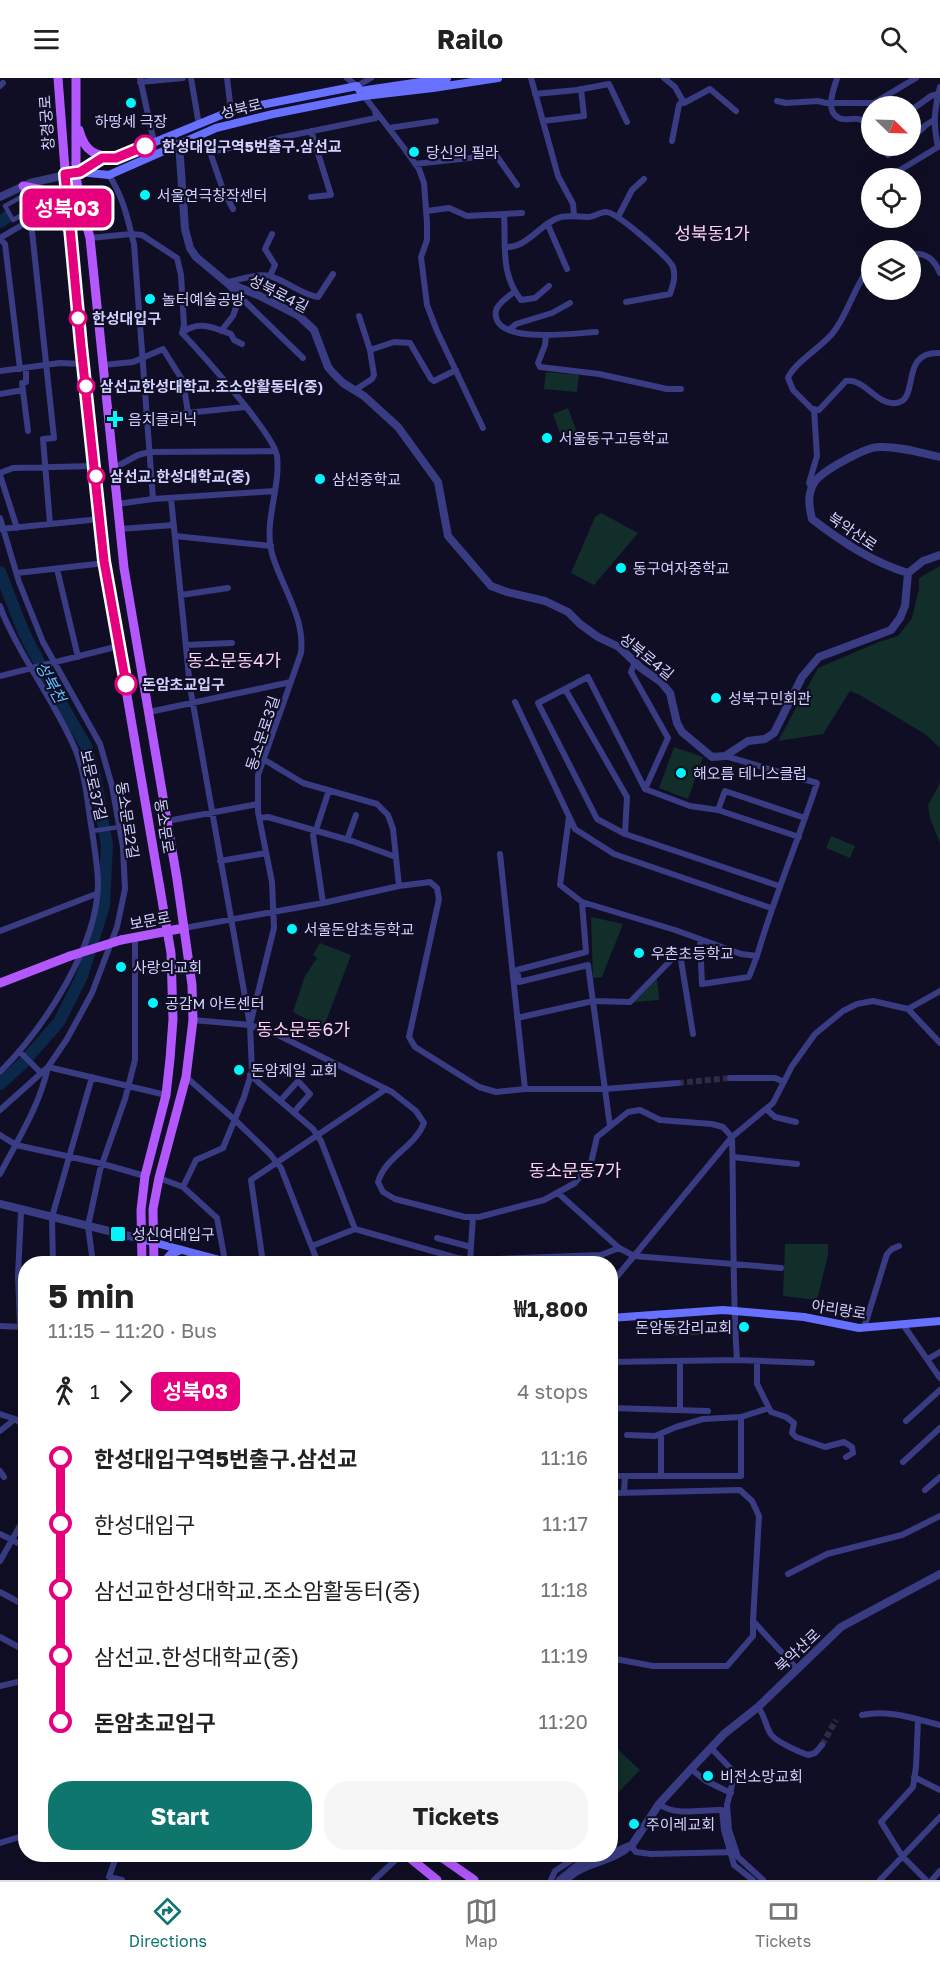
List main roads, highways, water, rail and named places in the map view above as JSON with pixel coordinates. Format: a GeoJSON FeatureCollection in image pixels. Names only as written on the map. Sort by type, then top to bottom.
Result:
{"type":"FeatureCollection","features":[{"type":"Feature","properties":{"kind":"main road","name":"창경궁로"},"geometry":{"type":"LineString","coordinates":[[58,78],[65,170]]}},
{"type":"Feature","properties":{"kind":"main road","name":"창경궁로"},"geometry":{"type":"LineString","coordinates":[[76,78],[76,161]]}},
{"type":"Feature","properties":{"kind":"main road","name":"성북로"},"geometry":{"type":"LineString","coordinates":[[78,172],[109,175],[179,143],[231,111],[357,86],[360,91],[447,78]]}},
{"type":"Feature","properties":{"kind":"main road","name":"성북로"},"geometry":{"type":"LineString","coordinates":[[78,172],[102,158],[116,158],[154,142],[200,129],[216,128],[363,96],[498,78]]}},
{"type":"Feature","properties":{"kind":"main road"},"geometry":{"type":"LineString","coordinates":[[341,100],[357,86]]}},
{"type":"Feature","properties":{"kind":"main road"},"geometry":{"type":"LineString","coordinates":[[76,117],[84,145],[97,156],[116,158]]}},
{"type":"Feature","properties":{"kind":"main road","name":"동소문로"},"geometry":{"type":"LineString","coordinates":[[76,161],[79,196],[90,238],[124,568],[192,985],[193,1020],[186,1077],[153,1209],[154,1256]]}},
{"type":"Feature","properties":{"kind":"main road","name":"동소문로"},"geometry":{"type":"LineString","coordinates":[[65,170],[105,563],[171,952],[173,1019],[166,1095],[146,1176],[141,1210],[142,1256]]}},
{"type":"Feature","properties":{"kind":"main road"},"geometry":{"type":"LineString","coordinates":[[23,186],[47,191],[70,235]]}},
{"type":"Feature","properties":{"kind":"main road","name":"보문로"},"geometry":{"type":"LineString","coordinates":[[0,983],[122,940],[184,928]]}},
{"type":"Feature","properties":{"kind":"main road"},"geometry":{"type":"LineString","coordinates":[[141,1239],[205,1256]]}},
{"type":"Feature","properties":{"kind":"main road"},"geometry":{"type":"LineString","coordinates":[[169,1256],[185,1251]]}},
{"type":"Feature","properties":{"kind":"main road","name":"아리랑로"},"geometry":{"type":"LineString","coordinates":[[618,1318],[734,1311],[804,1317],[864,1328],[940,1321]]}},
{"type":"Feature","properties":{"kind":"main road"},"geometry":{"type":"LineString","coordinates":[[414,1862],[437,1880]]}},
{"type":"Feature","properties":{"kind":"main road"},"geometry":{"type":"LineString","coordinates":[[448,1862],[474,1880]]}},
{"type":"Feature","properties":{"kind":"waterway","name":"성북천"},"geometry":{"type":"LineString","coordinates":[[0,222],[7,217]]}},
{"type":"Feature","properties":{"kind":"waterway"},"geometry":{"type":"LineString","coordinates":[[0,572],[24,633],[86,746],[95,777],[107,845],[104,906],[82,976],[59,1022],[23,1063],[0,1084]]}},
{"type":"Feature","properties":{"kind":"tunnel"},"geometry":{"type":"LineString","coordinates":[[678,1083],[730,1078]]}},
{"type":"Feature","properties":{"kind":"tunnel"},"geometry":{"type":"LineString","coordinates":[[822,1745],[836,1720]]}},
{"type":"Feature","properties":{"kind":"place","name":"하땅세 극장"},"geometry":{"type":"Point","coordinates":[131,103]}},
{"type":"Feature","properties":{"kind":"place","name":"한성대입구역5번출구.삼선교"},"geometry":{"type":"Point","coordinates":[145,146]}},
{"type":"Feature","properties":{"kind":"place","name":"당신의 필라"},"geometry":{"type":"Point","coordinates":[414,152]}},
{"type":"Feature","properties":{"kind":"place","name":"서울연극창작센터"},"geometry":{"type":"Point","coordinates":[145,195]}},
{"type":"Feature","properties":{"kind":"place","name":"놀터예술공방"},"geometry":{"type":"Point","coordinates":[150,299]}},
{"type":"Feature","properties":{"kind":"place","name":"한성대입구"},"geometry":{"type":"Point","coordinates":[78,318]}},
{"type":"Feature","properties":{"kind":"place","name":"삼선교한성대학교.조소암활동터(중)"},"geometry":{"type":"Point","coordinates":[86,386]}},
{"type":"Feature","properties":{"kind":"place","name":"음치클리닉"},"geometry":{"type":"Point","coordinates":[115,419]}},
{"type":"Feature","properties":{"kind":"place","name":"서울동구고등학교"},"geometry":{"type":"Point","coordinates":[547,438]}},
{"type":"Feature","properties":{"kind":"place","name":"삼선교.한성대학교(중)"},"geometry":{"type":"Point","coordinates":[96,476]}},
{"type":"Feature","properties":{"kind":"place","name":"삼선중학교"},"geometry":{"type":"Point","coordinates":[320,479]}},
{"type":"Feature","properties":{"kind":"place","name":"동구여자중학교"},"geometry":{"type":"Point","coordinates":[621,568]}},
{"type":"Feature","properties":{"kind":"place","name":"돈암초교입구"},"geometry":{"type":"Point","coordinates":[126,684]}},
{"type":"Feature","properties":{"kind":"place","name":"성북구민회관"},"geometry":{"type":"Point","coordinates":[716,698]}},
{"type":"Feature","properties":{"kind":"place","name":"해오름 테니스클럽"},"geometry":{"type":"Point","coordinates":[681,773]}},
{"type":"Feature","properties":{"kind":"place","name":"서울돈암초등학교"},"geometry":{"type":"Point","coordinates":[292,929]}},
{"type":"Feature","properties":{"kind":"place","name":"우촌초등학교"},"geometry":{"type":"Point","coordinates":[639,953]}},
{"type":"Feature","properties":{"kind":"place","name":"사랑의교회"},"geometry":{"type":"Point","coordinates":[121,967]}},
{"type":"Feature","properties":{"kind":"place","name":"공감M 아트센터"},"geometry":{"type":"Point","coordinates":[153,1003]}},
{"type":"Feature","properties":{"kind":"place","name":"돈암제일 교회"},"geometry":{"type":"Point","coordinates":[239,1070]}},
{"type":"Feature","properties":{"kind":"place","name":"성신여대입구"},"geometry":{"type":"Point","coordinates":[118,1234]}},
{"type":"Feature","properties":{"kind":"place","name":"돈암동감리교회"},"geometry":{"type":"Point","coordinates":[744,1327]}},
{"type":"Feature","properties":{"kind":"place","name":"비전소망교회"},"geometry":{"type":"Point","coordinates":[708,1776]}},
{"type":"Feature","properties":{"kind":"place","name":"주이레교회"},"geometry":{"type":"Point","coordinates":[634,1824]}},
{"type":"Feature","properties":{"kind":"district","name":"성북동1가"},"geometry":{"type":"Point","coordinates":[712,233]}},
{"type":"Feature","properties":{"kind":"district","name":"동소문동4가"},"geometry":{"type":"Point","coordinates":[234,660]}},
{"type":"Feature","properties":{"kind":"district","name":"동소문동6가"},"geometry":{"type":"Point","coordinates":[303,1029]}},
{"type":"Feature","properties":{"kind":"district","name":"동소문동7가"},"geometry":{"type":"Point","coordinates":[575,1170]}}]}
